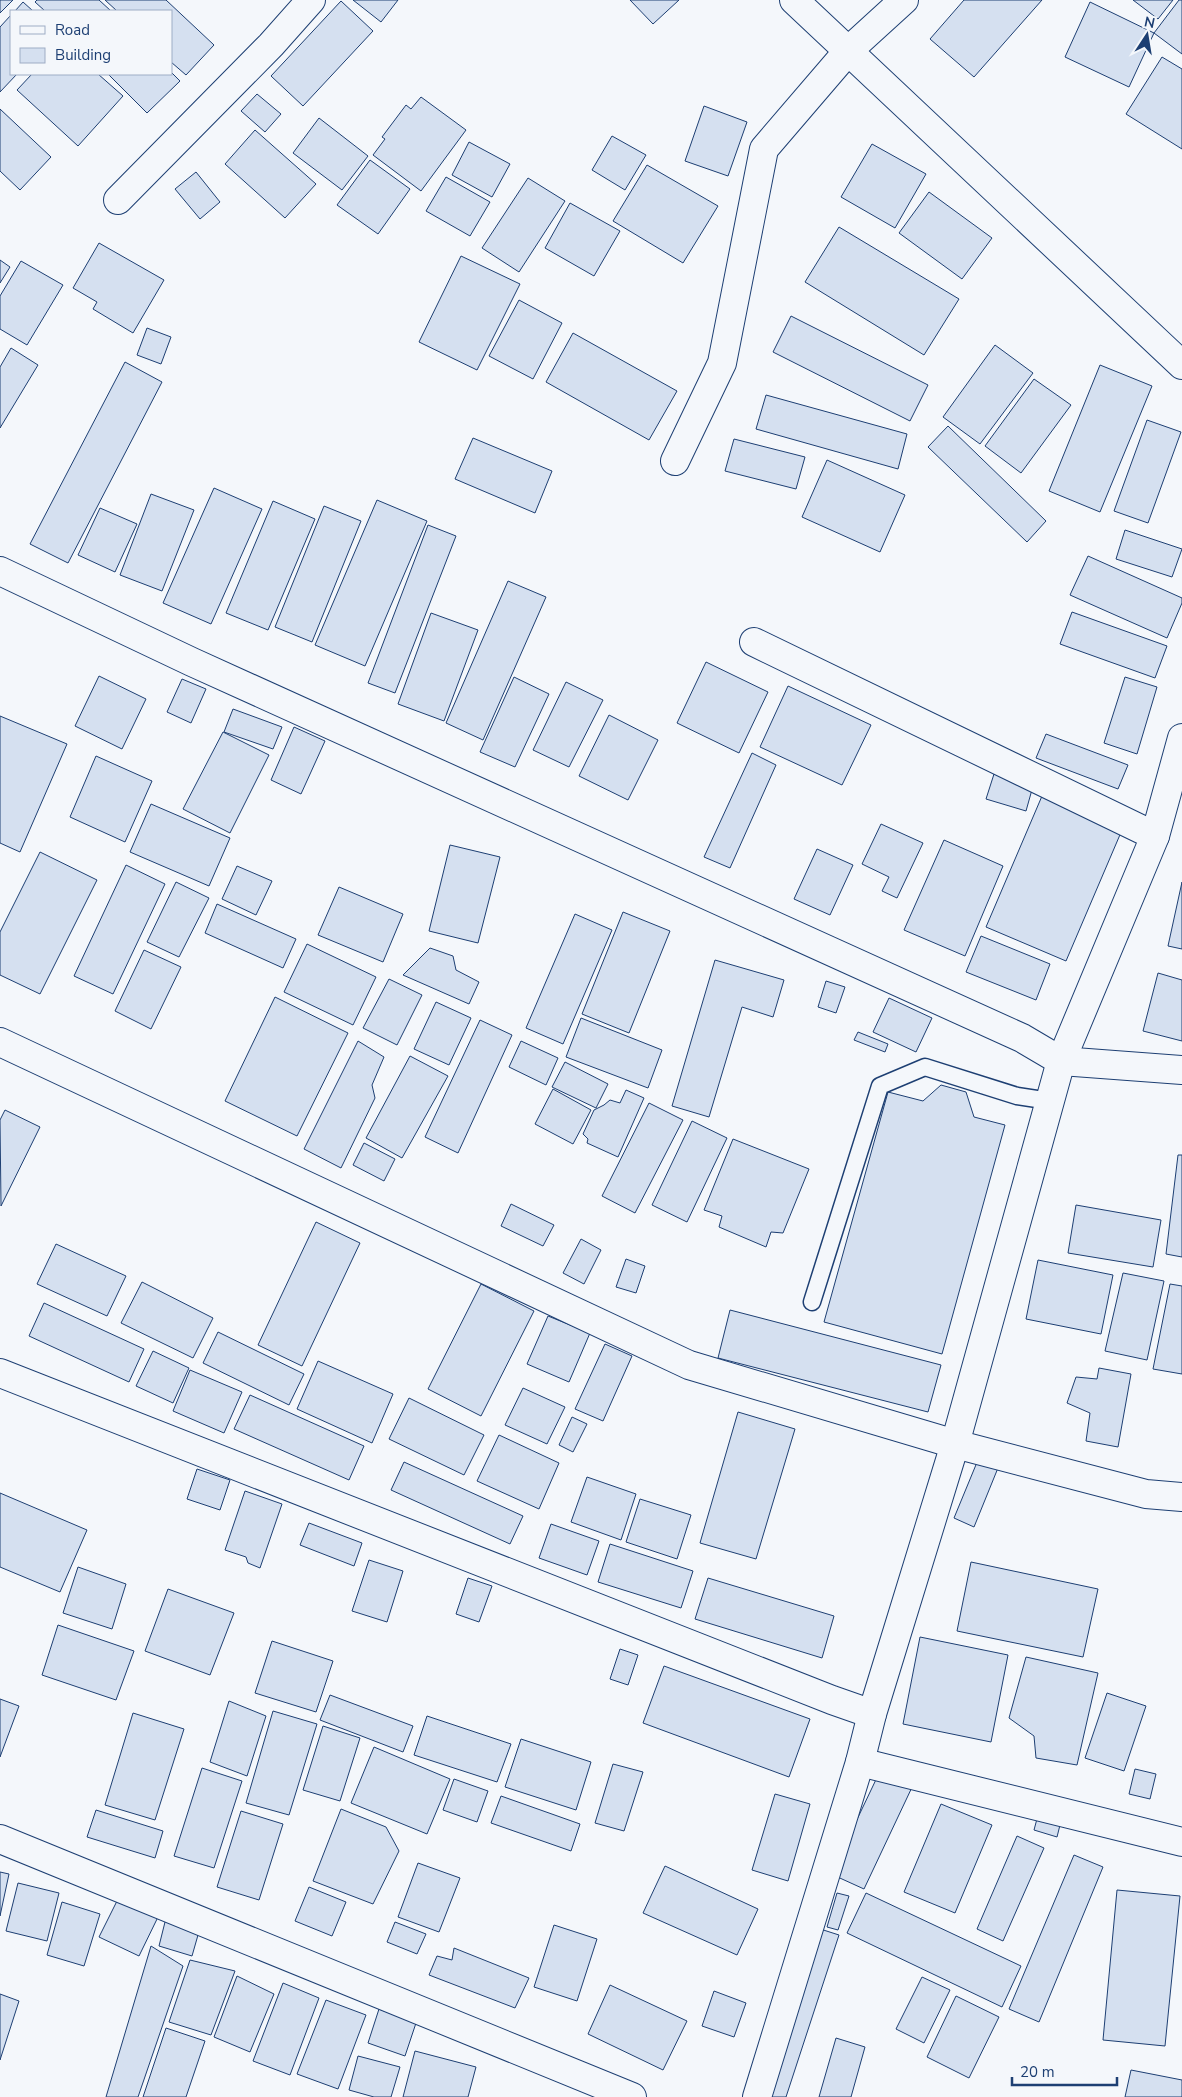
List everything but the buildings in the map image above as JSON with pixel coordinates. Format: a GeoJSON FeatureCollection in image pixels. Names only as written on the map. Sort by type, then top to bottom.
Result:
{"type":"FeatureCollection","features":[{"type":"Feature","properties":{"kind":"street"},"geometry":{"type":"LineString","coordinates":[[118,200],[271,45],[311,0]]}},
{"type":"Feature","properties":{"kind":"street"},"geometry":{"type":"LineString","coordinates":[[794,0],[1182,365]]}},
{"type":"Feature","properties":{"kind":"street"},"geometry":{"type":"LineString","coordinates":[[675,461],[722,363],[764,149],[848,51],[904,0]]}},
{"type":"Feature","properties":{"kind":"street"},"geometry":{"type":"LineString","coordinates":[[0,571],[201,666],[1022,1038],[1061,1061],[1182,1070]]}},
{"type":"Feature","properties":{"kind":"street"},"geometry":{"type":"LineString","coordinates":[[754,642],[1155,836]]}},
{"type":"Feature","properties":{"kind":"street"},"geometry":{"type":"LineString","coordinates":[[757,2097],[955,1444],[1061,1061],[1155,836],[1182,738]]}},
{"type":"Feature","properties":{"kind":"street"},"geometry":{"type":"LineString","coordinates":[[0,1042],[689,1365],[955,1444],[1146,1494],[1182,1497]]}},
{"type":"Feature","properties":{"kind":"street"},"geometry":{"type":"LineString","coordinates":[[0,1373],[276,1483],[872,1714]]}},
{"type":"Feature","properties":{"kind":"street"},"geometry":{"type":"LineString","coordinates":[[860,1762],[1182,1842]]}},
{"type":"Feature","properties":{"kind":"street"},"geometry":{"type":"LineString","coordinates":[[0,1839],[632,2097]]}},
{"type":"Feature","properties":{"kind":"lane"},"geometry":{"type":"LineString","coordinates":[[812,1302],[880,1086],[925,1067],[1017,1096],[1050,1101]]}}]}
